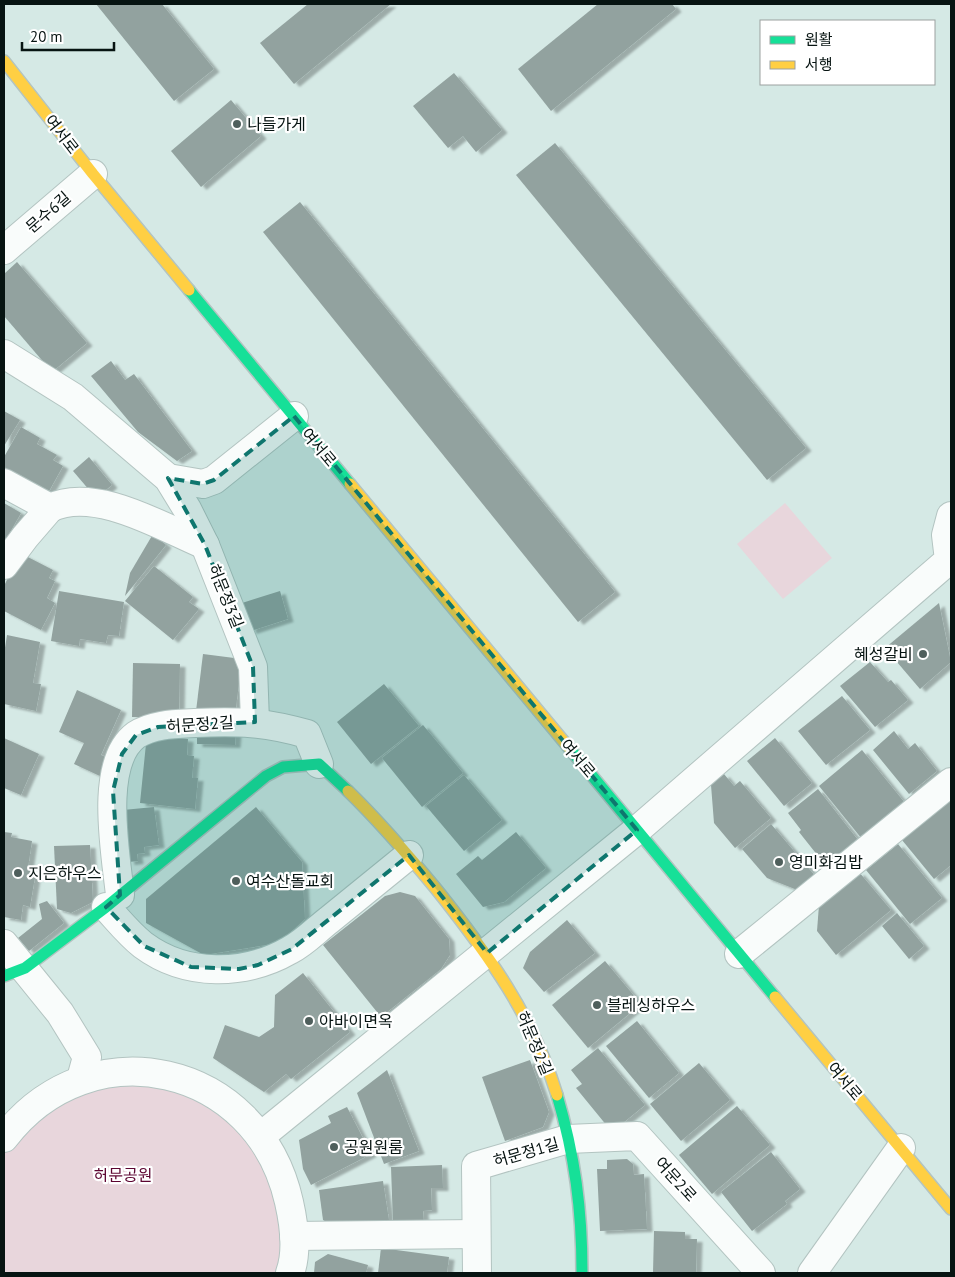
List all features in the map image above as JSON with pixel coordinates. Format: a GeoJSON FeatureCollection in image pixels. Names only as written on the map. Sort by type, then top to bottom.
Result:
{"type":"FeatureCollection","features":[{"type":"Feature","properties":{"kind":"street","name":"여서로"},"geometry":{"type":"LineString","coordinates":[[4,61],[93,174],[951,1208]]}},
{"type":"Feature","properties":{"kind":"street","name":"문수6길"},"geometry":{"type":"LineString","coordinates":[[4,250],[93,174]]}},
{"type":"Feature","properties":{"kind":"street","name":"허문정3길"},"geometry":{"type":"LineString","coordinates":[[4,354],[73,397],[168,478],[187,509],[205,545],[253,667],[255,722]]}},
{"type":"Feature","properties":{"kind":"street"},"geometry":{"type":"LineString","coordinates":[[168,478],[204,484],[214,480],[294,416]]}},
{"type":"Feature","properties":{"kind":"street"},"geometry":{"type":"LineString","coordinates":[[4,483],[50,508]]}},
{"type":"Feature","properties":{"kind":"street"},"geometry":{"type":"LineString","coordinates":[[4,565],[50,508],[75,500],[113,506],[205,545]]}},
{"type":"Feature","properties":{"kind":"street"},"geometry":{"type":"LineString","coordinates":[[260,1136],[637,830],[950,563],[946,535],[951,516]]}},
{"type":"Feature","properties":{"kind":"street","name":"허문정2길"},"geometry":{"type":"LineString","coordinates":[[113,901],[113,791],[117,766],[128,744],[143,731],[168,725],[255,722],[308,734],[319,764],[352,793],[409,856],[487,952],[514,995],[536,1040],[555,1091],[568,1139]]}},
{"type":"Feature","properties":{"kind":"street"},"geometry":{"type":"LineString","coordinates":[[14,972],[113,901],[266,776],[284,767],[319,764]]}},
{"type":"Feature","properties":{"kind":"street"},"geometry":{"type":"LineString","coordinates":[[740,954],[951,782]]}},
{"type":"Feature","properties":{"kind":"street"},"geometry":{"type":"LineString","coordinates":[[113,901],[124,928],[144,946],[190,967],[214,970],[239,969],[258,965],[292,949],[409,856]]}},
{"type":"Feature","properties":{"kind":"street"},"geometry":{"type":"LineString","coordinates":[[4,944],[14,972],[60,1014],[87,1057],[81,1079]]}},
{"type":"Feature","properties":{"kind":"street"},"geometry":{"type":"LineString","coordinates":[[4,1138],[19,1118],[48,1095],[81,1079],[123,1071],[165,1074],[204,1088],[239,1112],[267,1144],[284,1178],[294,1236],[290,1273]]}},
{"type":"Feature","properties":{"kind":"street","name":"여문2로"},"geometry":{"type":"LineString","coordinates":[[568,1139],[637,1136],[761,1273]]}},
{"type":"Feature","properties":{"kind":"street","name":"허문정1길"},"geometry":{"type":"LineString","coordinates":[[477,1273],[476,1166],[568,1139],[579,1191],[582,1273]]}},
{"type":"Feature","properties":{"kind":"street"},"geometry":{"type":"LineString","coordinates":[[812,1273],[901,1148]]}},
{"type":"Feature","properties":{"kind":"street"},"geometry":{"type":"LineString","coordinates":[[294,1236],[476,1234]]}},
{"type":"Feature","properties":{"kind":"highlighted area"},"geometry":{"type":"Polygon","coordinates":[[[294,416],[637,830],[487,953],[409,855],[292,949],[258,965],[239,969],[191,967],[144,946],[106,907],[120,895],[113,791],[122,754],[136,735],[158,727],[255,722],[253,667],[205,545],[168,478],[203,484],[214,480],[294,416]]]}},
{"type":"Feature","properties":{"kind":"green space"},"geometry":{"type":"Polygon","coordinates":[[[785,503],[832,558],[783,599],[737,544],[785,503]]]}},
{"type":"Feature","properties":{"kind":"green space","name":"허문공원"},"geometry":{"type":"Polygon","coordinates":[[[147,1075],[232,1110],[285,1195],[281,1273],[4,1273],[4,1144],[67,1089],[147,1075]]]}},
{"type":"Feature","properties":{"kind":"building"},"geometry":{"type":"Polygon","coordinates":[[[96,4],[162,4],[214,69],[174,101],[96,4]]]}},
{"type":"Feature","properties":{"kind":"building"},"geometry":{"type":"Polygon","coordinates":[[[308,4],[391,4],[294,84],[260,43],[308,4]]]}},
{"type":"Feature","properties":{"kind":"building"},"geometry":{"type":"Polygon","coordinates":[[[598,4],[672,4],[676,9],[551,111],[518,69],[598,4]]]}},
{"type":"Feature","properties":{"kind":"building"},"geometry":{"type":"Polygon","coordinates":[[[454,73],[502,130],[476,152],[463,136],[448,148],[413,106],[454,73]]]}},
{"type":"Feature","properties":{"kind":"building"},"geometry":{"type":"Polygon","coordinates":[[[231,100],[261,136],[201,187],[171,151],[231,100]]]}},
{"type":"Feature","properties":{"kind":"building"},"geometry":{"type":"Polygon","coordinates":[[[555,143],[806,448],[767,480],[516,175],[555,143]]]}},
{"type":"Feature","properties":{"kind":"building"},"geometry":{"type":"Polygon","coordinates":[[[300,202],[615,592],[578,622],[263,232],[300,202]]]}},
{"type":"Feature","properties":{"kind":"building"},"geometry":{"type":"Polygon","coordinates":[[[17,262],[87,343],[52,372],[4,316],[4,274],[17,262]]]}},
{"type":"Feature","properties":{"kind":"building"},"geometry":{"type":"Polygon","coordinates":[[[111,361],[125,380],[134,374],[192,451],[177,461],[138,432],[91,376],[111,361]]]}},
{"type":"Feature","properties":{"kind":"building"},"geometry":{"type":"Polygon","coordinates":[[[4,411],[20,420],[4,446],[4,411]]]}},
{"type":"Feature","properties":{"kind":"building"},"geometry":{"type":"Polygon","coordinates":[[[21,427],[40,438],[37,444],[57,455],[53,460],[63,466],[48,493],[4,467],[4,457],[21,427]]]}},
{"type":"Feature","properties":{"kind":"building"},"geometry":{"type":"Polygon","coordinates":[[[89,457],[112,485],[96,498],[73,471],[89,457]]]}},
{"type":"Feature","properties":{"kind":"building"},"geometry":{"type":"Polygon","coordinates":[[[4,503],[21,513],[4,543],[4,503]]]}},
{"type":"Feature","properties":{"kind":"building"},"geometry":{"type":"Polygon","coordinates":[[[153,534],[166,545],[125,596],[130,573],[153,534]]]}},
{"type":"Feature","properties":{"kind":"building"},"geometry":{"type":"Polygon","coordinates":[[[20,553],[53,570],[49,578],[55,581],[47,598],[55,603],[41,630],[4,611],[4,586],[20,553]]]}},
{"type":"Feature","properties":{"kind":"building"},"geometry":{"type":"Polygon","coordinates":[[[154,566],[193,597],[189,602],[199,609],[173,640],[125,601],[154,566]]]}},
{"type":"Feature","properties":{"kind":"building"},"geometry":{"type":"Polygon","coordinates":[[[59,591],[124,602],[119,636],[108,635],[106,643],[80,639],[79,646],[51,641],[59,591]]]}},
{"type":"Feature","properties":{"kind":"building"},"geometry":{"type":"Polygon","coordinates":[[[280,591],[288,619],[251,631],[242,603],[280,591]]]}},
{"type":"Feature","properties":{"kind":"building"},"geometry":{"type":"Polygon","coordinates":[[[939,603],[951,662],[920,689],[885,648],[939,603]]]}},
{"type":"Feature","properties":{"kind":"building"},"geometry":{"type":"Polygon","coordinates":[[[7,635],[40,642],[33,683],[41,684],[36,711],[4,704],[4,654],[7,635]]]}},
{"type":"Feature","properties":{"kind":"building"},"geometry":{"type":"Polygon","coordinates":[[[203,654],[242,659],[235,716],[196,711],[203,654]]]}},
{"type":"Feature","properties":{"kind":"building"},"geometry":{"type":"Polygon","coordinates":[[[870,662],[888,682],[891,680],[908,700],[875,727],[840,686],[870,662]]]}},
{"type":"Feature","properties":{"kind":"building"},"geometry":{"type":"Polygon","coordinates":[[[133,663],[180,664],[179,718],[132,717],[133,663]]]}},
{"type":"Feature","properties":{"kind":"building"},"geometry":{"type":"Polygon","coordinates":[[[384,684],[419,726],[371,764],[337,722],[384,684]]]}},
{"type":"Feature","properties":{"kind":"building"},"geometry":{"type":"Polygon","coordinates":[[[77,690],[121,710],[101,755],[108,758],[100,776],[74,764],[84,743],[59,732],[77,690]]]}},
{"type":"Feature","properties":{"kind":"building"},"geometry":{"type":"Polygon","coordinates":[[[842,696],[870,730],[826,765],[798,731],[842,696]]]}},
{"type":"Feature","properties":{"kind":"building"},"geometry":{"type":"Polygon","coordinates":[[[423,725],[463,773],[422,807],[382,758],[423,725]]]}},
{"type":"Feature","properties":{"kind":"building"},"geometry":{"type":"Polygon","coordinates":[[[197,730],[236,732],[235,745],[197,744],[197,730]]]}},
{"type":"Feature","properties":{"kind":"building"},"geometry":{"type":"Polygon","coordinates":[[[894,731],[908,749],[915,743],[937,771],[909,794],[873,750],[894,731]]]}},
{"type":"Feature","properties":{"kind":"building"},"geometry":{"type":"Polygon","coordinates":[[[147,734],[188,739],[187,755],[194,756],[192,778],[198,778],[195,809],[140,803],[147,734]]]}},
{"type":"Feature","properties":{"kind":"building"},"geometry":{"type":"Polygon","coordinates":[[[4,738],[39,754],[21,795],[4,788],[4,738]]]}},
{"type":"Feature","properties":{"kind":"building"},"geometry":{"type":"Polygon","coordinates":[[[775,738],[812,783],[784,806],[747,761],[775,738]]]}},
{"type":"Feature","properties":{"kind":"building"},"geometry":{"type":"Polygon","coordinates":[[[862,750],[905,803],[862,839],[819,786],[862,750]]]}},
{"type":"Feature","properties":{"kind":"building"},"geometry":{"type":"Polygon","coordinates":[[[724,774],[734,786],[740,781],[771,818],[735,848],[714,823],[711,785],[724,774]]]}},
{"type":"Feature","properties":{"kind":"building"},"geometry":{"type":"Polygon","coordinates":[[[464,775],[502,820],[464,851],[426,806],[464,775]]]}},
{"type":"Feature","properties":{"kind":"building"},"geometry":{"type":"Polygon","coordinates":[[[818,789],[858,840],[826,866],[799,832],[801,830],[788,813],[818,789]]]}},
{"type":"Feature","properties":{"kind":"building"},"geometry":{"type":"Polygon","coordinates":[[[951,799],[951,865],[934,879],[902,840],[951,799]]]}},
{"type":"Feature","properties":{"kind":"building"},"geometry":{"type":"Polygon","coordinates":[[[154,807],[159,845],[144,847],[145,853],[137,854],[138,861],[129,862],[123,810],[154,807]]]}},
{"type":"Feature","properties":{"kind":"building","name":"여수산돌교회"},"geometry":{"type":"Polygon","coordinates":[[[256,807],[302,862],[305,919],[279,943],[204,955],[146,923],[146,899],[256,807]]]}},
{"type":"Feature","properties":{"kind":"building"},"geometry":{"type":"Polygon","coordinates":[[[771,824],[816,877],[800,891],[767,878],[742,849],[771,824]]]}},
{"type":"Feature","properties":{"kind":"building","name":"지은하우스"},"geometry":{"type":"Polygon","coordinates":[[[4,832],[12,833],[11,837],[32,841],[28,868],[35,877],[30,907],[23,905],[21,920],[4,917],[4,832]]]}},
{"type":"Feature","properties":{"kind":"building"},"geometry":{"type":"Polygon","coordinates":[[[516,832],[546,868],[504,902],[483,907],[456,874],[478,856],[482,860],[516,832]]]}},
{"type":"Feature","properties":{"kind":"building"},"geometry":{"type":"Polygon","coordinates":[[[898,844],[942,898],[910,924],[866,870],[898,844]]]}},
{"type":"Feature","properties":{"kind":"building"},"geometry":{"type":"Polygon","coordinates":[[[90,845],[93,902],[71,913],[57,909],[54,846],[90,845]]]}},
{"type":"Feature","properties":{"kind":"building"},"geometry":{"type":"Polygon","coordinates":[[[859,872],[891,910],[836,955],[817,931],[819,905],[859,872]]]}},
{"type":"Feature","properties":{"kind":"building"},"geometry":{"type":"Polygon","coordinates":[[[400,892],[415,896],[449,939],[450,955],[441,969],[381,1017],[323,945],[385,896],[400,892]]]}},
{"type":"Feature","properties":{"kind":"building"},"geometry":{"type":"Polygon","coordinates":[[[47,901],[64,923],[29,951],[18,938],[42,919],[39,904],[47,901]]]}},
{"type":"Feature","properties":{"kind":"building"},"geometry":{"type":"Polygon","coordinates":[[[897,913],[924,946],[909,959],[882,926],[897,913]]]}},
{"type":"Feature","properties":{"kind":"building"},"geometry":{"type":"Polygon","coordinates":[[[567,920],[595,953],[544,992],[523,968],[530,952],[567,920]]]}},
{"type":"Feature","properties":{"kind":"building","name":"블레싱하우스"},"geometry":{"type":"Polygon","coordinates":[[[605,961],[641,1004],[588,1048],[552,1005],[605,961]]]}},
{"type":"Feature","properties":{"kind":"building"},"geometry":{"type":"Polygon","coordinates":[[[303,973],[350,1032],[291,1079],[286,1074],[264,1092],[213,1058],[225,1025],[259,1037],[274,1027],[275,995],[303,973]]]}},
{"type":"Feature","properties":{"kind":"building"},"geometry":{"type":"Polygon","coordinates":[[[637,1021],[679,1073],[649,1098],[606,1046],[637,1021]]]}},
{"type":"Feature","properties":{"kind":"building"},"geometry":{"type":"Polygon","coordinates":[[[598,1048],[645,1105],[612,1132],[576,1088],[582,1084],[571,1070],[598,1048]]]}},
{"type":"Feature","properties":{"kind":"building"},"geometry":{"type":"Polygon","coordinates":[[[530,1060],[549,1112],[543,1127],[505,1141],[482,1077],[530,1060]]]}},
{"type":"Feature","properties":{"kind":"building"},"geometry":{"type":"Polygon","coordinates":[[[699,1063],[730,1100],[681,1141],[650,1104],[699,1063]]]}},
{"type":"Feature","properties":{"kind":"building"},"geometry":{"type":"Polygon","coordinates":[[[387,1070],[419,1151],[384,1164],[357,1093],[387,1070]]]}},
{"type":"Feature","properties":{"kind":"building"},"geometry":{"type":"Polygon","coordinates":[[[737,1106],[770,1145],[712,1194],[679,1155],[737,1106]]]}},
{"type":"Feature","properties":{"kind":"building","name":"공원원룸"},"geometry":{"type":"Polygon","coordinates":[[[347,1107],[371,1154],[311,1185],[303,1169],[299,1140],[331,1123],[328,1116],[347,1107]]]}},
{"type":"Feature","properties":{"kind":"building"},"geometry":{"type":"Polygon","coordinates":[[[771,1152],[800,1189],[785,1201],[787,1204],[752,1231],[721,1192],[771,1152]]]}},
{"type":"Feature","properties":{"kind":"building"},"geometry":{"type":"Polygon","coordinates":[[[627,1159],[633,1164],[634,1175],[644,1174],[647,1229],[600,1231],[597,1169],[607,1169],[607,1160],[627,1159]]]}},
{"type":"Feature","properties":{"kind":"building"},"geometry":{"type":"Polygon","coordinates":[[[442,1165],[443,1188],[431,1188],[432,1210],[423,1211],[424,1223],[393,1224],[391,1167],[442,1165]]]}},
{"type":"Feature","properties":{"kind":"building"},"geometry":{"type":"Polygon","coordinates":[[[383,1181],[389,1220],[336,1228],[323,1220],[319,1190],[383,1181]]]}},
{"type":"Feature","properties":{"kind":"building"},"geometry":{"type":"Polygon","coordinates":[[[654,1231],[685,1232],[685,1239],[697,1239],[696,1273],[653,1273],[654,1231]]]}},
{"type":"Feature","properties":{"kind":"building"},"geometry":{"type":"Polygon","coordinates":[[[381,1248],[449,1257],[447,1273],[378,1273],[381,1248]]]}},
{"type":"Feature","properties":{"kind":"building"},"geometry":{"type":"Polygon","coordinates":[[[328,1254],[368,1265],[366,1273],[314,1273],[315,1262],[328,1254]]]}},
{"type":"Feature","properties":{"kind":"traffic: fast"},"geometry":{"type":"LineString","coordinates":[[189,290],[350,484]]}},
{"type":"Feature","properties":{"kind":"traffic: fast"},"geometry":{"type":"LineString","coordinates":[[570,749],[775,997]]}},
{"type":"Feature","properties":{"kind":"traffic: fast"},"geometry":{"type":"LineString","coordinates":[[4,976],[25,968],[106,907],[266,776],[283,767],[319,764],[348,791]]}},
{"type":"Feature","properties":{"kind":"traffic: fast"},"geometry":{"type":"LineString","coordinates":[[557,1095],[576,1183],[581,1227],[582,1273]]}},
{"type":"Feature","properties":{"kind":"traffic: slow"},"geometry":{"type":"LineString","coordinates":[[4,61],[93,174],[189,290]]}},
{"type":"Feature","properties":{"kind":"traffic: slow"},"geometry":{"type":"LineString","coordinates":[[350,484],[570,749]]}},
{"type":"Feature","properties":{"kind":"traffic: slow"},"geometry":{"type":"LineString","coordinates":[[348,791],[383,827],[426,877],[491,962],[522,1012],[547,1066],[557,1095]]}},
{"type":"Feature","properties":{"kind":"traffic: slow"},"geometry":{"type":"LineString","coordinates":[[775,997],[951,1209]]}},
{"type":"Feature","properties":{"kind":"place","name":"나들가게"},"geometry":{"type":"Point","coordinates":[237,124]}},
{"type":"Feature","properties":{"kind":"place","name":"혜성갈비"},"geometry":{"type":"Point","coordinates":[923,654]}},
{"type":"Feature","properties":{"kind":"place","name":"영미화김밥"},"geometry":{"type":"Point","coordinates":[779,862]}},
{"type":"Feature","properties":{"kind":"place","name":"지은하우스"},"geometry":{"type":"Point","coordinates":[18,873]}},
{"type":"Feature","properties":{"kind":"place","name":"여수산돌교회"},"geometry":{"type":"Point","coordinates":[236,881]}},
{"type":"Feature","properties":{"kind":"place","name":"블레싱하우스"},"geometry":{"type":"Point","coordinates":[597,1005]}},
{"type":"Feature","properties":{"kind":"place","name":"아바이면옥"},"geometry":{"type":"Point","coordinates":[309,1021]}},
{"type":"Feature","properties":{"kind":"place","name":"공원원룸"},"geometry":{"type":"Point","coordinates":[334,1147]}}]}
